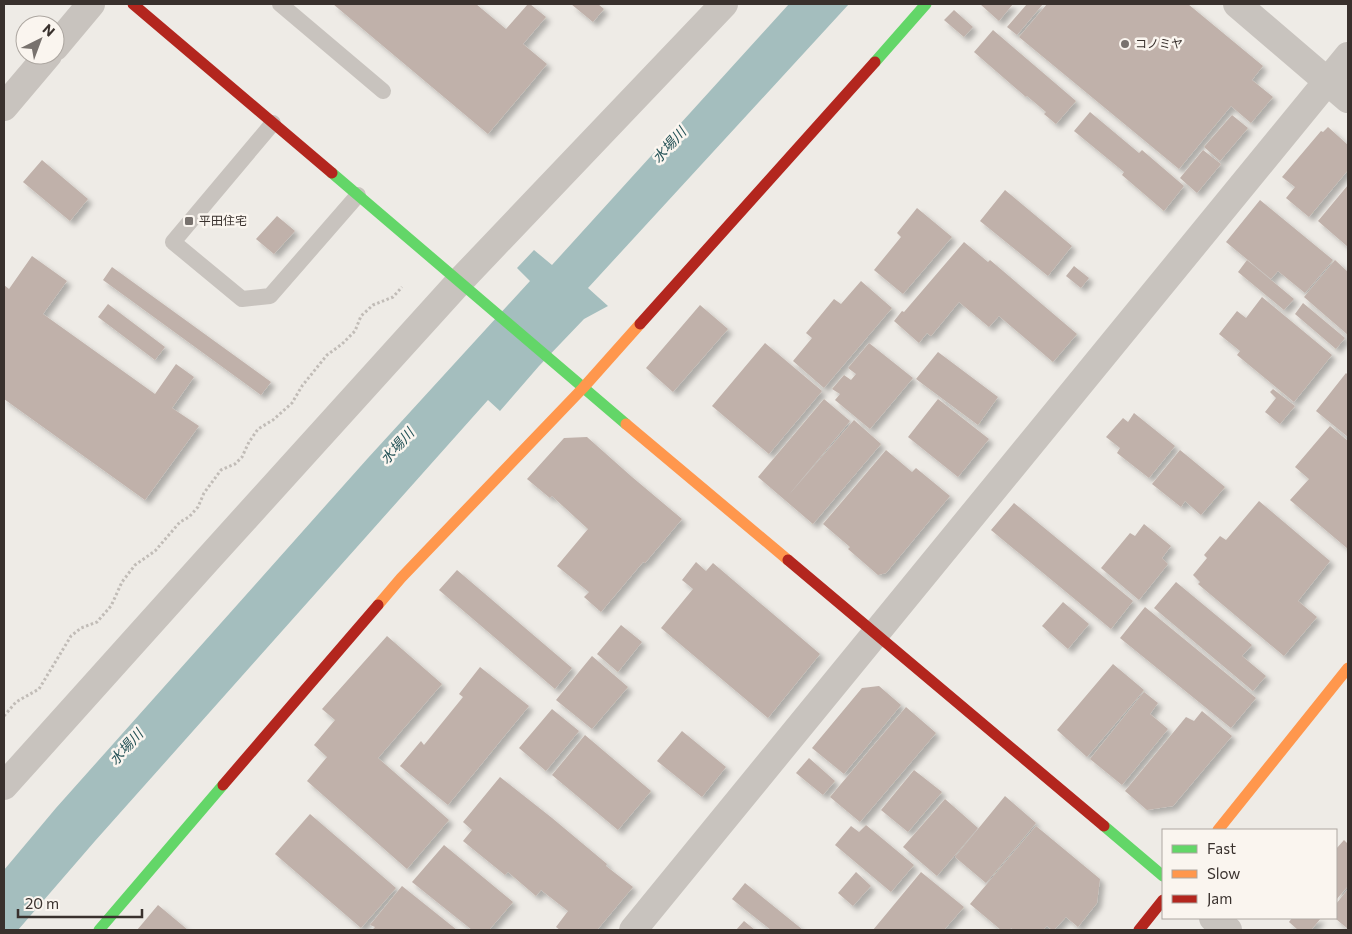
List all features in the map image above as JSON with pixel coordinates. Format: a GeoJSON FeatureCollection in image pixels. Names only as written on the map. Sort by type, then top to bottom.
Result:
{"type":"FeatureCollection","features":[{"type":"Feature","properties":{"kind":"street"},"geometry":{"type":"LineString","coordinates":[[65,34],[91,4]]}},
{"type":"Feature","properties":{"kind":"street"},"geometry":{"type":"LineString","coordinates":[[133,4],[583,388],[1162,875]]}},
{"type":"Feature","properties":{"kind":"street"},"geometry":{"type":"LineString","coordinates":[[4,786],[202,565],[469,289],[724,4]]}},
{"type":"Feature","properties":{"kind":"street"},"geometry":{"type":"LineString","coordinates":[[99,930],[401,578],[583,388],[926,4]]}},
{"type":"Feature","properties":{"kind":"street"},"geometry":{"type":"LineString","coordinates":[[1237,4],[1348,100]]}},
{"type":"Feature","properties":{"kind":"street"},"geometry":{"type":"LineString","coordinates":[[633,930],[1348,56]]}},
{"type":"Feature","properties":{"kind":"street"},"geometry":{"type":"LineString","coordinates":[[4,107],[40,65]]}},
{"type":"Feature","properties":{"kind":"street"},"geometry":{"type":"LineString","coordinates":[[1219,829],[1348,668]]}},
{"type":"Feature","properties":{"kind":"street"},"geometry":{"type":"LineString","coordinates":[[1139,930],[1162,901]]}},
{"type":"Feature","properties":{"kind":"street"},"geometry":{"type":"LineString","coordinates":[[1214,919],[1228,930]]}},
{"type":"Feature","properties":{"kind":"lane"},"geometry":{"type":"LineString","coordinates":[[280,4],[383,91]]}},
{"type":"Feature","properties":{"kind":"lane"},"geometry":{"type":"LineString","coordinates":[[273,123],[173,242],[242,299],[270,296],[358,195]]}},
{"type":"Feature","properties":{"kind":"path"},"geometry":{"type":"LineString","coordinates":[[4,716],[16,702],[39,689],[71,636],[81,628],[97,622],[111,606],[122,582],[135,565],[155,551],[180,522],[189,517],[198,507],[204,493],[220,470],[235,464],[242,457],[258,429],[292,403],[302,386],[327,356],[355,331],[361,316],[373,305],[394,297],[402,287]]}},
{"type":"Feature","properties":{"kind":"water","name":"水場川"},"geometry":{"type":"Polygon","coordinates":[[[789,4],[849,4],[588,288],[608,306],[584,319],[539,366],[500,411],[488,400],[18,930],[4,930],[4,870],[56,808],[368,458],[530,281],[517,268],[534,250],[552,265],[789,4]]]}},
{"type":"Feature","properties":{"kind":"building"},"geometry":{"type":"Polygon","coordinates":[[[333,4],[476,4],[506,29],[530,4],[546,17],[523,44],[547,64],[488,134],[333,4]]]}},
{"type":"Feature","properties":{"kind":"building"},"geometry":{"type":"Polygon","coordinates":[[[571,4],[598,4],[604,9],[593,22],[571,4]]]}},
{"type":"Feature","properties":{"kind":"building"},"geometry":{"type":"Polygon","coordinates":[[[980,4],[1013,4],[999,21],[980,4]]]}},
{"type":"Feature","properties":{"kind":"building"},"geometry":{"type":"Polygon","coordinates":[[[1027,4],[1043,4],[1017,35],[1007,27],[1027,4]]]}},
{"type":"Feature","properties":{"kind":"building"},"geometry":{"type":"Polygon","coordinates":[[[1047,4],[1188,4],[1263,66],[1252,80],[1273,97],[1251,123],[1231,106],[1179,169],[1019,37],[1047,4]]]}},
{"type":"Feature","properties":{"kind":"building"},"geometry":{"type":"Polygon","coordinates":[[[954,10],[973,27],[964,37],[944,20],[954,10]]]}},
{"type":"Feature","properties":{"kind":"building"},"geometry":{"type":"Polygon","coordinates":[[[993,30],[1076,101],[1056,124],[1044,114],[1046,112],[974,52],[993,30]]]}},
{"type":"Feature","properties":{"kind":"building"},"geometry":{"type":"Polygon","coordinates":[[[1090,112],[1139,153],[1142,150],[1184,186],[1164,211],[1122,175],[1124,172],[1074,131],[1090,112]]]}},
{"type":"Feature","properties":{"kind":"building"},"geometry":{"type":"Polygon","coordinates":[[[1232,115],[1248,128],[1220,161],[1204,147],[1232,115]]]}},
{"type":"Feature","properties":{"kind":"building"},"geometry":{"type":"Polygon","coordinates":[[[1328,127],[1348,145],[1348,170],[1309,217],[1286,198],[1295,187],[1282,177],[1321,131],[1323,132],[1328,127]]]}},
{"type":"Feature","properties":{"kind":"building"},"geometry":{"type":"Polygon","coordinates":[[[1203,150],[1221,164],[1197,193],[1180,178],[1203,150]]]}},
{"type":"Feature","properties":{"kind":"building"},"geometry":{"type":"Polygon","coordinates":[[[42,160],[88,199],[70,221],[23,182],[42,160]]]}},
{"type":"Feature","properties":{"kind":"building"},"geometry":{"type":"Polygon","coordinates":[[[1348,185],[1348,247],[1318,221],[1348,185]]]}},
{"type":"Feature","properties":{"kind":"building"},"geometry":{"type":"Polygon","coordinates":[[[1005,190],[1072,246],[1048,276],[980,221],[1005,190]]]}},
{"type":"Feature","properties":{"kind":"building"},"geometry":{"type":"Polygon","coordinates":[[[1260,200],[1333,260],[1305,293],[1278,271],[1271,279],[1226,242],[1260,200]]]}},
{"type":"Feature","properties":{"kind":"building"},"geometry":{"type":"Polygon","coordinates":[[[917,208],[952,237],[903,294],[874,270],[901,237],[897,233],[917,208]]]}},
{"type":"Feature","properties":{"kind":"building"},"geometry":{"type":"Polygon","coordinates":[[[277,216],[295,231],[274,254],[256,239],[277,216]]]}},
{"type":"Feature","properties":{"kind":"building"},"geometry":{"type":"Polygon","coordinates":[[[964,242],[988,262],[990,260],[1077,334],[1053,362],[999,316],[989,327],[959,302],[931,336],[927,333],[919,343],[894,321],[902,311],[904,312],[964,242]]]}},
{"type":"Feature","properties":{"kind":"building"},"geometry":{"type":"Polygon","coordinates":[[[32,256],[67,281],[43,314],[155,394],[176,364],[194,377],[172,408],[199,426],[145,500],[4,399],[4,285],[9,289],[32,256]]]}},
{"type":"Feature","properties":{"kind":"building"},"geometry":{"type":"Polygon","coordinates":[[[1247,260],[1294,299],[1284,310],[1238,272],[1247,260]]]}},
{"type":"Feature","properties":{"kind":"building"},"geometry":{"type":"Polygon","coordinates":[[[1335,260],[1348,272],[1348,335],[1304,297],[1335,260]]]}},
{"type":"Feature","properties":{"kind":"building"},"geometry":{"type":"Polygon","coordinates":[[[1074,266],[1089,278],[1081,288],[1066,276],[1074,266]]]}},
{"type":"Feature","properties":{"kind":"building"},"geometry":{"type":"Polygon","coordinates":[[[112,267],[271,382],[261,395],[103,280],[112,267]]]}},
{"type":"Feature","properties":{"kind":"building"},"geometry":{"type":"Polygon","coordinates":[[[861,281],[892,308],[824,388],[793,361],[812,338],[806,333],[834,299],[841,304],[861,281]]]}},
{"type":"Feature","properties":{"kind":"building"},"geometry":{"type":"Polygon","coordinates":[[[1262,297],[1332,355],[1294,402],[1237,355],[1240,351],[1219,334],[1237,311],[1246,318],[1262,297]]]}},
{"type":"Feature","properties":{"kind":"building"},"geometry":{"type":"Polygon","coordinates":[[[1303,303],[1345,338],[1336,349],[1295,314],[1303,303]]]}},
{"type":"Feature","properties":{"kind":"building"},"geometry":{"type":"Polygon","coordinates":[[[108,304],[165,347],[155,360],[98,317],[108,304]]]}},
{"type":"Feature","properties":{"kind":"building"},"geometry":{"type":"Polygon","coordinates":[[[700,305],[728,329],[673,392],[646,368],[700,305]]]}},
{"type":"Feature","properties":{"kind":"building"},"geometry":{"type":"Polygon","coordinates":[[[765,343],[822,391],[769,454],[712,406],[765,343]]]}},
{"type":"Feature","properties":{"kind":"building"},"geometry":{"type":"Polygon","coordinates":[[[869,343],[913,378],[870,429],[835,400],[840,394],[832,389],[844,375],[851,380],[856,374],[848,368],[869,343]]]}},
{"type":"Feature","properties":{"kind":"building"},"geometry":{"type":"Polygon","coordinates":[[[938,352],[998,397],[978,425],[916,379],[938,352]]]}},
{"type":"Feature","properties":{"kind":"building"},"geometry":{"type":"Polygon","coordinates":[[[1346,373],[1348,375],[1348,437],[1316,411],[1346,373]]]}},
{"type":"Feature","properties":{"kind":"building"},"geometry":{"type":"Polygon","coordinates":[[[1273,389],[1295,406],[1280,424],[1265,412],[1276,398],[1270,392],[1273,389]]]}},
{"type":"Feature","properties":{"kind":"building"},"geometry":{"type":"Polygon","coordinates":[[[824,399],[850,421],[787,497],[854,420],[881,444],[813,524],[758,477],[824,399]]]}},
{"type":"Feature","properties":{"kind":"building"},"geometry":{"type":"Polygon","coordinates":[[[938,399],[989,439],[958,477],[908,437],[938,399]]]}},
{"type":"Feature","properties":{"kind":"building"},"geometry":{"type":"Polygon","coordinates":[[[1134,413],[1175,446],[1149,478],[1117,453],[1120,448],[1106,437],[1123,418],[1128,422],[1134,413]]]}},
{"type":"Feature","properties":{"kind":"building"},"geometry":{"type":"Polygon","coordinates":[[[1330,426],[1348,441],[1348,549],[1290,500],[1309,479],[1295,467],[1330,426]]]}},
{"type":"Feature","properties":{"kind":"building"},"geometry":{"type":"Polygon","coordinates":[[[587,437],[682,519],[601,612],[584,597],[589,592],[557,566],[588,529],[552,496],[550,498],[527,479],[564,438],[587,437]]]}},
{"type":"Feature","properties":{"kind":"building"},"geometry":{"type":"Polygon","coordinates":[[[886,450],[912,472],[916,468],[950,496],[886,573],[878,575],[823,524],[886,450]]]}},
{"type":"Feature","properties":{"kind":"building"},"geometry":{"type":"Polygon","coordinates":[[[1180,450],[1225,487],[1201,515],[1185,501],[1181,507],[1152,484],[1180,450]]]}},
{"type":"Feature","properties":{"kind":"building"},"geometry":{"type":"Polygon","coordinates":[[[1259,501],[1330,561],[1298,601],[1317,617],[1284,656],[1198,584],[1200,582],[1193,575],[1207,558],[1204,555],[1220,536],[1226,540],[1259,501]]]}},
{"type":"Feature","properties":{"kind":"building"},"geometry":{"type":"Polygon","coordinates":[[[1014,503],[1133,601],[1111,629],[991,530],[1014,503]]]}},
{"type":"Feature","properties":{"kind":"building"},"geometry":{"type":"Polygon","coordinates":[[[1144,524],[1171,546],[1162,558],[1168,564],[1139,600],[1101,568],[1130,533],[1135,536],[1144,524]]]}},
{"type":"Feature","properties":{"kind":"building"},"geometry":{"type":"Polygon","coordinates":[[[696,562],[706,571],[713,563],[820,654],[768,718],[661,628],[693,589],[682,580],[696,562]]]}},
{"type":"Feature","properties":{"kind":"building"},"geometry":{"type":"Polygon","coordinates":[[[457,570],[572,668],[555,689],[439,590],[457,570]]]}},
{"type":"Feature","properties":{"kind":"building"},"geometry":{"type":"Polygon","coordinates":[[[1176,582],[1252,645],[1242,656],[1266,676],[1253,691],[1154,608],[1176,582]]]}},
{"type":"Feature","properties":{"kind":"building"},"geometry":{"type":"Polygon","coordinates":[[[1063,602],[1089,624],[1068,649],[1042,626],[1063,602]]]}},
{"type":"Feature","properties":{"kind":"building"},"geometry":{"type":"Polygon","coordinates":[[[1145,607],[1256,698],[1231,728],[1120,638],[1145,607]]]}},
{"type":"Feature","properties":{"kind":"building"},"geometry":{"type":"Polygon","coordinates":[[[621,625],[642,642],[618,672],[597,654],[621,625]]]}},
{"type":"Feature","properties":{"kind":"building"},"geometry":{"type":"Polygon","coordinates":[[[387,636],[442,684],[378,758],[449,820],[407,869],[307,781],[327,757],[314,745],[335,720],[322,709],[387,636]]]}},
{"type":"Feature","properties":{"kind":"building"},"geometry":{"type":"Polygon","coordinates":[[[592,656],[628,687],[592,729],[556,700],[592,656]]]}},
{"type":"Feature","properties":{"kind":"building"},"geometry":{"type":"Polygon","coordinates":[[[1113,664],[1144,690],[1087,757],[1057,730],[1113,664]]]}},
{"type":"Feature","properties":{"kind":"building"},"geometry":{"type":"Polygon","coordinates":[[[480,667],[529,706],[448,805],[400,766],[421,741],[424,745],[463,697],[459,694],[480,667]]]}},
{"type":"Feature","properties":{"kind":"building"},"geometry":{"type":"Polygon","coordinates":[[[879,686],[901,705],[844,774],[812,748],[862,688],[879,686]]]}},
{"type":"Feature","properties":{"kind":"building"},"geometry":{"type":"Polygon","coordinates":[[[1144,692],[1158,703],[1150,714],[1168,729],[1122,785],[1090,759],[1144,692]]]}},
{"type":"Feature","properties":{"kind":"building"},"geometry":{"type":"Polygon","coordinates":[[[906,707],[936,733],[860,822],[830,797],[906,707]]]}},
{"type":"Feature","properties":{"kind":"building"},"geometry":{"type":"Polygon","coordinates":[[[552,709],[579,731],[546,771],[519,748],[552,709]]]}},
{"type":"Feature","properties":{"kind":"building"},"geometry":{"type":"Polygon","coordinates":[[[1202,711],[1232,736],[1173,806],[1147,810],[1125,791],[1186,717],[1194,721],[1202,711]]]}},
{"type":"Feature","properties":{"kind":"building"},"geometry":{"type":"Polygon","coordinates":[[[682,731],[726,767],[702,797],[657,761],[682,731]]]}},
{"type":"Feature","properties":{"kind":"building"},"geometry":{"type":"Polygon","coordinates":[[[585,735],[651,791],[618,830],[552,775],[585,735]]]}},
{"type":"Feature","properties":{"kind":"building"},"geometry":{"type":"Polygon","coordinates":[[[809,758],[835,781],[823,795],[796,773],[809,758]]]}},
{"type":"Feature","properties":{"kind":"building"},"geometry":{"type":"Polygon","coordinates":[[[914,770],[942,792],[908,832],[881,810],[914,770]]]}},
{"type":"Feature","properties":{"kind":"building"},"geometry":{"type":"Polygon","coordinates":[[[500,777],[552,818],[607,864],[606,866],[633,887],[597,930],[560,930],[556,927],[568,911],[541,890],[536,896],[508,872],[505,875],[463,841],[472,830],[463,822],[500,777]]]}},
{"type":"Feature","properties":{"kind":"building"},"geometry":{"type":"Polygon","coordinates":[[[1005,796],[1036,823],[986,883],[955,857],[1005,796]]]}},
{"type":"Feature","properties":{"kind":"building"},"geometry":{"type":"Polygon","coordinates":[[[945,799],[978,828],[937,876],[903,847],[945,799]]]}},
{"type":"Feature","properties":{"kind":"building"},"geometry":{"type":"Polygon","coordinates":[[[310,814],[396,888],[361,928],[275,854],[310,814]]]}},
{"type":"Feature","properties":{"kind":"building"},"geometry":{"type":"Polygon","coordinates":[[[866,825],[914,865],[891,892],[835,845],[851,826],[859,832],[866,825]]]}},
{"type":"Feature","properties":{"kind":"building"},"geometry":{"type":"Polygon","coordinates":[[[1036,826],[1100,879],[1097,903],[1078,927],[1066,917],[1054,930],[1047,926],[1043,930],[1014,930],[1011,928],[1010,930],[1001,930],[970,904],[1036,826]]]}},
{"type":"Feature","properties":{"kind":"building"},"geometry":{"type":"Polygon","coordinates":[[[1344,840],[1348,844],[1348,886],[1337,899],[1337,848],[1344,840]]]}},
{"type":"Feature","properties":{"kind":"building"},"geometry":{"type":"Polygon","coordinates":[[[444,845],[513,902],[489,930],[472,930],[412,882],[444,845]]]}},
{"type":"Feature","properties":{"kind":"building"},"geometry":{"type":"Polygon","coordinates":[[[856,872],[871,886],[853,906],[838,893],[856,872]]]}},
{"type":"Feature","properties":{"kind":"building"},"geometry":{"type":"Polygon","coordinates":[[[921,872],[964,907],[944,930],[873,930],[921,872]]]}},
{"type":"Feature","properties":{"kind":"building"},"geometry":{"type":"Polygon","coordinates":[[[745,883],[803,930],[771,930],[732,899],[745,883]]]}},
{"type":"Feature","properties":{"kind":"building"},"geometry":{"type":"Polygon","coordinates":[[[402,886],[457,930],[372,930],[375,927],[370,925],[402,886]]]}},
{"type":"Feature","properties":{"kind":"building"},"geometry":{"type":"Polygon","coordinates":[[[1348,889],[1348,929],[1336,919],[1337,903],[1348,889]]]}},
{"type":"Feature","properties":{"kind":"building"},"geometry":{"type":"Polygon","coordinates":[[[158,905],[188,930],[137,930],[158,905]]]}},
{"type":"Feature","properties":{"kind":"building"},"geometry":{"type":"Polygon","coordinates":[[[1291,919],[1320,919],[1311,930],[1298,930],[1289,922],[1291,919]]]}},
{"type":"Feature","properties":{"kind":"building"},"geometry":{"type":"Polygon","coordinates":[[[744,921],[755,930],[736,930],[744,921]]]}},
{"type":"Feature","properties":{"kind":"traffic: fast"},"geometry":{"type":"LineString","coordinates":[[875,62],[926,4]]}},
{"type":"Feature","properties":{"kind":"traffic: fast"},"geometry":{"type":"LineString","coordinates":[[332,173],[626,424]]}},
{"type":"Feature","properties":{"kind":"traffic: fast"},"geometry":{"type":"LineString","coordinates":[[99,930],[223,785]]}},
{"type":"Feature","properties":{"kind":"traffic: fast"},"geometry":{"type":"LineString","coordinates":[[1104,826],[1162,875]]}},
{"type":"Feature","properties":{"kind":"traffic: slow"},"geometry":{"type":"LineString","coordinates":[[378,605],[401,578],[583,388],[640,324]]}},
{"type":"Feature","properties":{"kind":"traffic: slow"},"geometry":{"type":"LineString","coordinates":[[626,424],[788,560]]}},
{"type":"Feature","properties":{"kind":"traffic: slow"},"geometry":{"type":"LineString","coordinates":[[1219,829],[1348,668]]}},
{"type":"Feature","properties":{"kind":"traffic: jam"},"geometry":{"type":"LineString","coordinates":[[133,4],[332,173]]}},
{"type":"Feature","properties":{"kind":"traffic: jam"},"geometry":{"type":"LineString","coordinates":[[640,324],[875,62]]}},
{"type":"Feature","properties":{"kind":"traffic: jam"},"geometry":{"type":"LineString","coordinates":[[788,560],[1104,826]]}},
{"type":"Feature","properties":{"kind":"traffic: jam"},"geometry":{"type":"LineString","coordinates":[[223,785],[378,605]]}},
{"type":"Feature","properties":{"kind":"traffic: jam"},"geometry":{"type":"LineString","coordinates":[[1139,930],[1162,901]]}},
{"type":"Feature","properties":{"kind":"place","name":"コノミヤ"},"geometry":{"type":"Point","coordinates":[1125,44]}},
{"type":"Feature","properties":{"kind":"place","name":"平田住宅"},"geometry":{"type":"Point","coordinates":[189,221]}}]}
